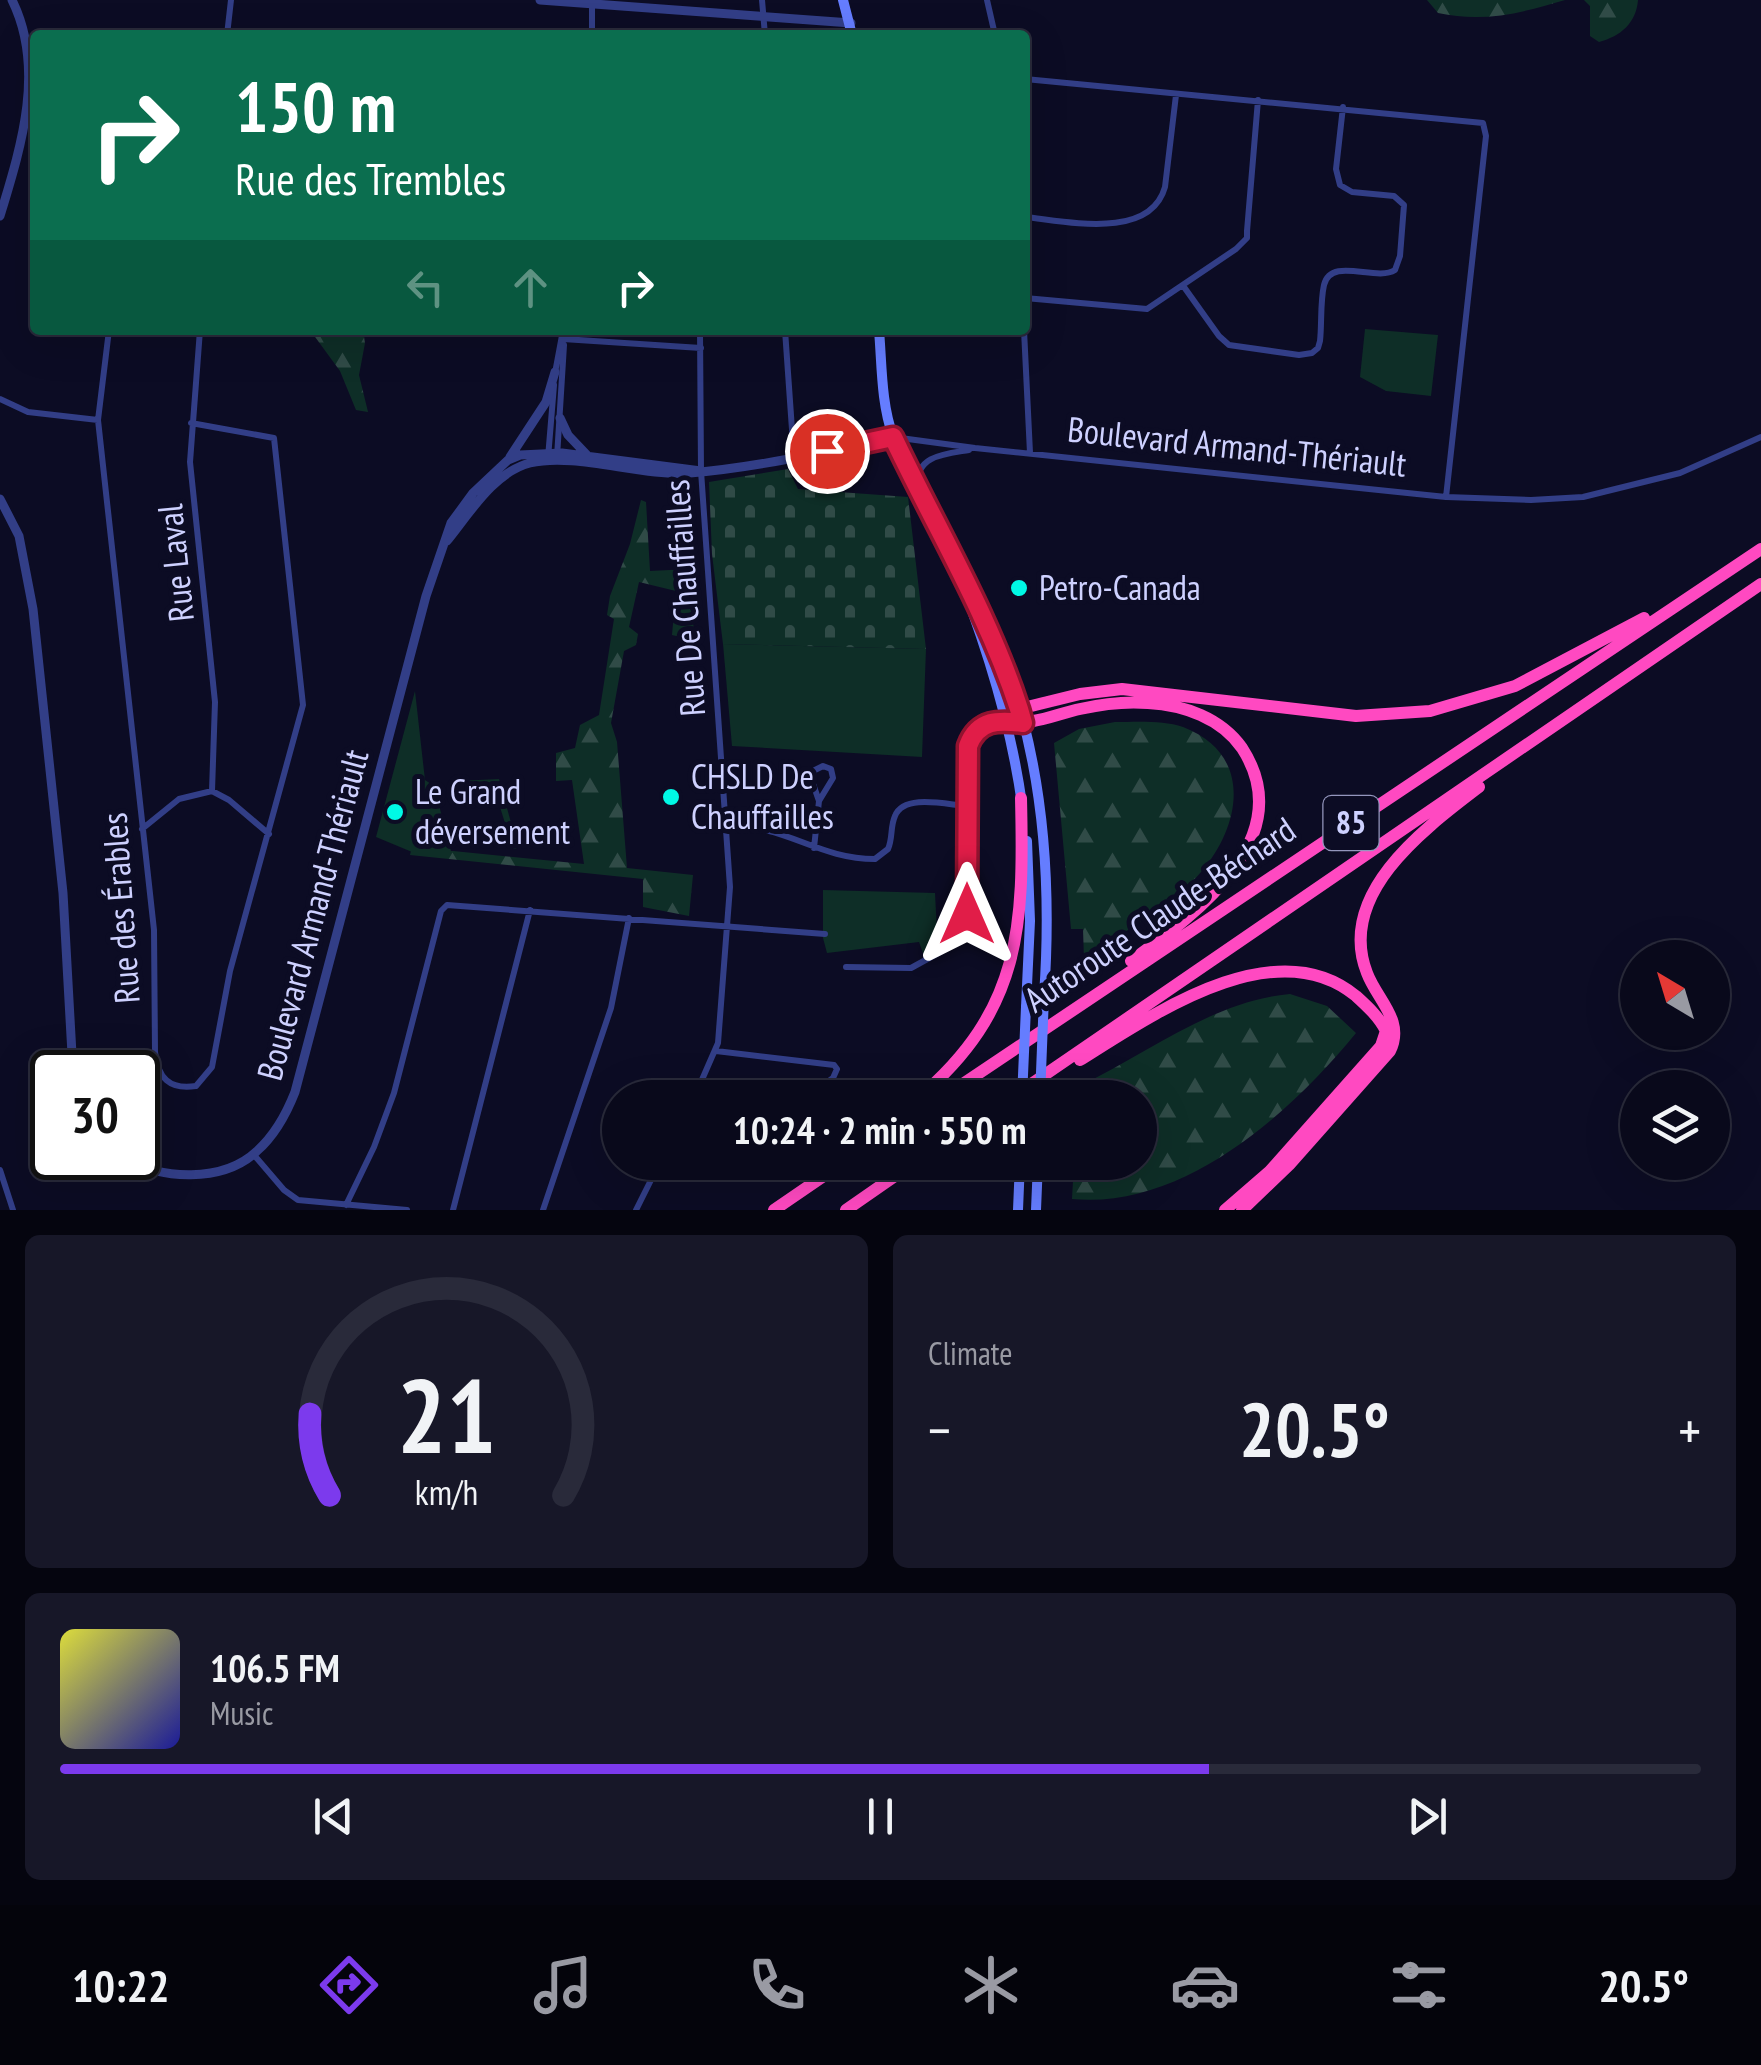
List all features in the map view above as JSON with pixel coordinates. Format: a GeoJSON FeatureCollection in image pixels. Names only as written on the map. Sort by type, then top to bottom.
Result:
{"type":"FeatureCollection","features":[{"type":"Feature","properties":{"kind":"highway"},"geometry":{"type":"LineString","coordinates":[[1005,719],[1019,709],[1122,689],[1356,716],[1430,712],[1484,698],[1534,678],[1761,549]]}},
{"type":"Feature","properties":{"kind":"highway","name":"Autoroute Claude-Béchard"},"geometry":{"type":"LineString","coordinates":[[968,1080],[1761,549]]}},
{"type":"Feature","properties":{"kind":"highway","name":"Autoroute Claude-Béchard"},"geometry":{"type":"LineString","coordinates":[[1043,1080],[1761,584]]}},
{"type":"Feature","properties":{"kind":"highway"},"geometry":{"type":"LineString","coordinates":[[1242,1210],[1289,1165],[1394,1042],[1394,1020],[1369,978],[1361,945],[1366,911],[1386,873],[1414,841],[1459,802],[1672,645]]}},
{"type":"Feature","properties":{"kind":"highway"},"geometry":{"type":"LineString","coordinates":[[972,1077],[1196,910],[1236,866],[1256,824],[1258,788],[1244,752],[1223,728],[1196,713],[1151,703],[1122,703],[1023,723],[1005,719]]}},
{"type":"Feature","properties":{"kind":"highway"},"geometry":{"type":"LineString","coordinates":[[937,1080],[968,1050],[1001,994],[1019,916],[1021,798]]}},
{"type":"Feature","properties":{"kind":"highway"},"geometry":{"type":"LineString","coordinates":[[1048,1080],[1163,1012],[1226,982],[1290,970],[1332,980],[1376,1016],[1386,1037],[1270,1171],[1225,1210]]}},
{"type":"Feature","properties":{"kind":"highway"},"geometry":{"type":"LineString","coordinates":[[765,1210],[807,1180]]}},
{"type":"Feature","properties":{"kind":"highway"},"geometry":{"type":"LineString","coordinates":[[774,1210],[818,1180]]}},
{"type":"Feature","properties":{"kind":"highway"},"geometry":{"type":"LineString","coordinates":[[846,1210],[889,1180]]}},
{"type":"Feature","properties":{"kind":"main road"},"geometry":{"type":"LineString","coordinates":[[843,0],[851,29]]}},
{"type":"Feature","properties":{"kind":"main road"},"geometry":{"type":"LineString","coordinates":[[879,335],[884,396],[893,437],[982,610],[1023,723],[1038,793],[1046,862],[1048,936],[1041,1080]]}},
{"type":"Feature","properties":{"kind":"main road"},"geometry":{"type":"LineString","coordinates":[[951,555],[985,649],[1005,719],[1021,798],[1030,895],[1019,1080]]}},
{"type":"Feature","properties":{"kind":"main road"},"geometry":{"type":"LineString","coordinates":[[1018,1210],[1019,1180]]}},
{"type":"Feature","properties":{"kind":"main road"},"geometry":{"type":"LineString","coordinates":[[1036,1210],[1037,1180]]}},
{"type":"Feature","properties":{"kind":"street"},"geometry":{"type":"LineString","coordinates":[[0,216],[19,146],[30,71],[26,35],[12,0]]}},
{"type":"Feature","properties":{"kind":"street"},"geometry":{"type":"LineString","coordinates":[[228,30],[231,0]]}},
{"type":"Feature","properties":{"kind":"street"},"geometry":{"type":"LineString","coordinates":[[540,0],[763,17],[851,29]]}},
{"type":"Feature","properties":{"kind":"street"},"geometry":{"type":"LineString","coordinates":[[762,0],[764,30]]}},
{"type":"Feature","properties":{"kind":"street"},"geometry":{"type":"LineString","coordinates":[[987,0],[994,30]]}},
{"type":"Feature","properties":{"kind":"street"},"geometry":{"type":"LineString","coordinates":[[592,2],[592,30]]}},
{"type":"Feature","properties":{"kind":"street"},"geometry":{"type":"LineString","coordinates":[[1030,80],[1176,96],[1478,120],[1487,129],[1446,497]]}},
{"type":"Feature","properties":{"kind":"street"},"geometry":{"type":"LineString","coordinates":[[1030,217],[1118,225],[1153,204],[1165,187],[1176,96]]}},
{"type":"Feature","properties":{"kind":"street"},"geometry":{"type":"LineString","coordinates":[[1030,299],[1136,311],[1155,306],[1246,238],[1258,100]]}},
{"type":"Feature","properties":{"kind":"street"},"geometry":{"type":"LineString","coordinates":[[1184,287],[1225,342],[1236,348],[1306,355],[1318,348],[1328,275],[1336,270],[1381,275],[1396,270],[1404,205],[1394,196],[1346,191],[1336,178],[1343,107]]}},
{"type":"Feature","properties":{"kind":"street","name":"Rue des Érables"},"geometry":{"type":"LineString","coordinates":[[107,335],[98,420],[154,930],[157,1069],[165,1082],[180,1088],[196,1086],[212,1067],[230,972],[303,705],[274,438],[191,423]]}},
{"type":"Feature","properties":{"kind":"street","name":"Rue Laval"},"geometry":{"type":"LineString","coordinates":[[200,335],[190,462],[216,702],[212,791]]}},
{"type":"Feature","properties":{"kind":"street"},"geometry":{"type":"LineString","coordinates":[[552,457],[556,372],[563,335]]}},
{"type":"Feature","properties":{"kind":"street"},"geometry":{"type":"LineString","coordinates":[[552,457],[560,418],[563,335]]}},
{"type":"Feature","properties":{"kind":"street"},"geometry":{"type":"LineString","coordinates":[[573,335],[701,348]]}},
{"type":"Feature","properties":{"kind":"street","name":"Rue De Chauffailles"},"geometry":{"type":"LineString","coordinates":[[700,335],[701,471],[730,887],[716,1051],[702,1080]]}},
{"type":"Feature","properties":{"kind":"street"},"geometry":{"type":"LineString","coordinates":[[785,335],[794,458]]}},
{"type":"Feature","properties":{"kind":"street"},"geometry":{"type":"LineString","coordinates":[[1024,335],[1030,452]]}},
{"type":"Feature","properties":{"kind":"street"},"geometry":{"type":"LineString","coordinates":[[508,460],[546,402],[556,372]]}},
{"type":"Feature","properties":{"kind":"street"},"geometry":{"type":"LineString","coordinates":[[0,399],[28,412],[98,420]]}},
{"type":"Feature","properties":{"kind":"street"},"geometry":{"type":"LineString","coordinates":[[560,418],[587,455]]}},
{"type":"Feature","properties":{"kind":"street","name":"Boulevard Armand-Thériault"},"geometry":{"type":"LineString","coordinates":[[160,1171],[204,1174],[232,1166],[254,1154],[286,1115],[442,547],[461,509],[508,460],[520,455],[552,457],[688,473],[742,468],[893,437],[1446,497],[1531,500],[1583,497],[1680,472],[1761,436]]}},
{"type":"Feature","properties":{"kind":"street"},"geometry":{"type":"LineString","coordinates":[[918,488],[920,468],[927,461],[941,454],[975,448]]}},
{"type":"Feature","properties":{"kind":"street","name":"Boulevard Armand-Thériault"},"geometry":{"type":"LineString","coordinates":[[442,547],[479,501],[508,474],[531,462],[587,455],[701,471]]}},
{"type":"Feature","properties":{"kind":"street"},"geometry":{"type":"LineString","coordinates":[[0,499],[19,536],[33,608],[63,893],[72,1050]]}},
{"type":"Feature","properties":{"kind":"street"},"geometry":{"type":"LineString","coordinates":[[846,967],[911,968],[942,951],[958,933],[968,904],[966,758],[970,738],[980,729],[1005,719]]}},
{"type":"Feature","properties":{"kind":"street"},"geometry":{"type":"LineString","coordinates":[[814,848],[820,801],[833,778],[831,769],[823,766],[814,770],[811,778],[820,801]]}},
{"type":"Feature","properties":{"kind":"street"},"geometry":{"type":"LineString","coordinates":[[141,830],[179,800],[212,791],[238,806],[268,834]]}},
{"type":"Feature","properties":{"kind":"street"},"geometry":{"type":"LineString","coordinates":[[726,826],[774,830],[842,856],[875,858],[888,850],[894,817],[904,805],[967,806]]}},
{"type":"Feature","properties":{"kind":"street"},"geometry":{"type":"LineString","coordinates":[[346,1205],[384,1121],[441,911],[446,906],[826,934]]}},
{"type":"Feature","properties":{"kind":"street"},"geometry":{"type":"LineString","coordinates":[[453,1210],[530,910]]}},
{"type":"Feature","properties":{"kind":"street"},"geometry":{"type":"LineString","coordinates":[[543,1210],[611,1008],[629,918]]}},
{"type":"Feature","properties":{"kind":"street"},"geometry":{"type":"LineString","coordinates":[[716,1051],[834,1065],[837,1069],[830,1080]]}},
{"type":"Feature","properties":{"kind":"street"},"geometry":{"type":"LineString","coordinates":[[254,1154],[298,1200],[408,1210]]}},
{"type":"Feature","properties":{"kind":"street"},"geometry":{"type":"LineString","coordinates":[[0,1170],[13,1210]]}},
{"type":"Feature","properties":{"kind":"street"},"geometry":{"type":"LineString","coordinates":[[636,1210],[651,1180]]}},
{"type":"Feature","properties":{"kind":"green space"},"geometry":{"type":"Polygon","coordinates":[[[1427,0],[1565,0],[1518,12],[1471,17],[1438,13],[1427,0]]]}},
{"type":"Feature","properties":{"kind":"green space"},"geometry":{"type":"Polygon","coordinates":[[[1584,0],[1638,0],[1626,27],[1599,42],[1590,36],[1590,6],[1584,0]]]}},
{"type":"Feature","properties":{"kind":"green space"},"geometry":{"type":"Polygon","coordinates":[[[1365,329],[1438,335],[1431,396],[1386,391],[1360,377],[1365,329]]]}},
{"type":"Feature","properties":{"kind":"green space"},"geometry":{"type":"Polygon","coordinates":[[[314,335],[364,335],[359,375],[368,412],[356,410],[340,371],[314,335]]]}},
{"type":"Feature","properties":{"kind":"green space"},"geometry":{"type":"Polygon","coordinates":[[[788,469],[798,489],[908,497],[926,649],[723,644],[712,554],[709,482],[788,469]]]}},
{"type":"Feature","properties":{"kind":"green space"},"geometry":{"type":"Polygon","coordinates":[[[641,500],[646,502],[650,571],[691,569],[694,640],[672,635],[676,591],[639,582],[629,627],[638,634],[636,645],[624,651],[611,723],[617,742],[627,868],[693,875],[689,916],[643,907],[643,879],[410,855],[411,851],[453,851],[584,864],[572,780],[556,781],[556,753],[575,748],[580,725],[599,715],[614,619],[607,615],[610,596],[630,544],[641,500]]]}},
{"type":"Feature","properties":{"kind":"green space"},"geometry":{"type":"Polygon","coordinates":[[[723,644],[926,649],[922,757],[732,746],[723,644]]]}},
{"type":"Feature","properties":{"kind":"green space"},"geometry":{"type":"Polygon","coordinates":[[[415,691],[425,780],[434,786],[451,851],[412,852],[376,837],[415,691]]]}},
{"type":"Feature","properties":{"kind":"green space"},"geometry":{"type":"Polygon","coordinates":[[[1115,722],[1175,725],[1206,739],[1221,754],[1230,772],[1232,812],[1215,853],[1190,883],[1084,959],[1083,929],[1071,929],[1054,743],[1079,729],[1115,722]]]}},
{"type":"Feature","properties":{"kind":"green space"},"geometry":{"type":"Polygon","coordinates":[[[499,779],[518,848],[513,849],[495,791],[460,787],[457,781],[499,779]]]}},
{"type":"Feature","properties":{"kind":"green space"},"geometry":{"type":"Polygon","coordinates":[[[823,890],[935,893],[938,951],[924,956],[919,942],[827,953],[823,938],[823,890]]]}},
{"type":"Feature","properties":{"kind":"green space"},"geometry":{"type":"Polygon","coordinates":[[[1290,994],[1327,1006],[1356,1033],[1302,1093],[1234,1149],[1156,1188],[1114,1198],[1072,1199],[1073,1180],[1157,1180],[1157,1080],[1091,1080],[1207,1018],[1261,999],[1290,994]]]}},
{"type":"Feature","properties":{"kind":"place","name":"Petro-Canada"},"geometry":{"type":"Point","coordinates":[1019,588]}},
{"type":"Feature","properties":{"kind":"place","name":"CHSLD De Chauffailles"},"geometry":{"type":"Point","coordinates":[671,797]}},
{"type":"Feature","properties":{"kind":"place","name":"Le Grand déversement"},"geometry":{"type":"Point","coordinates":[395,812]}},
{"type":"Feature","properties":{"kind":"route"},"geometry":{"type":"LineString","coordinates":[[827,451],[893,437],[982,610],[1019,709],[1023,723],[1005,719],[980,729],[970,738],[966,758],[967,914]]}}]}
